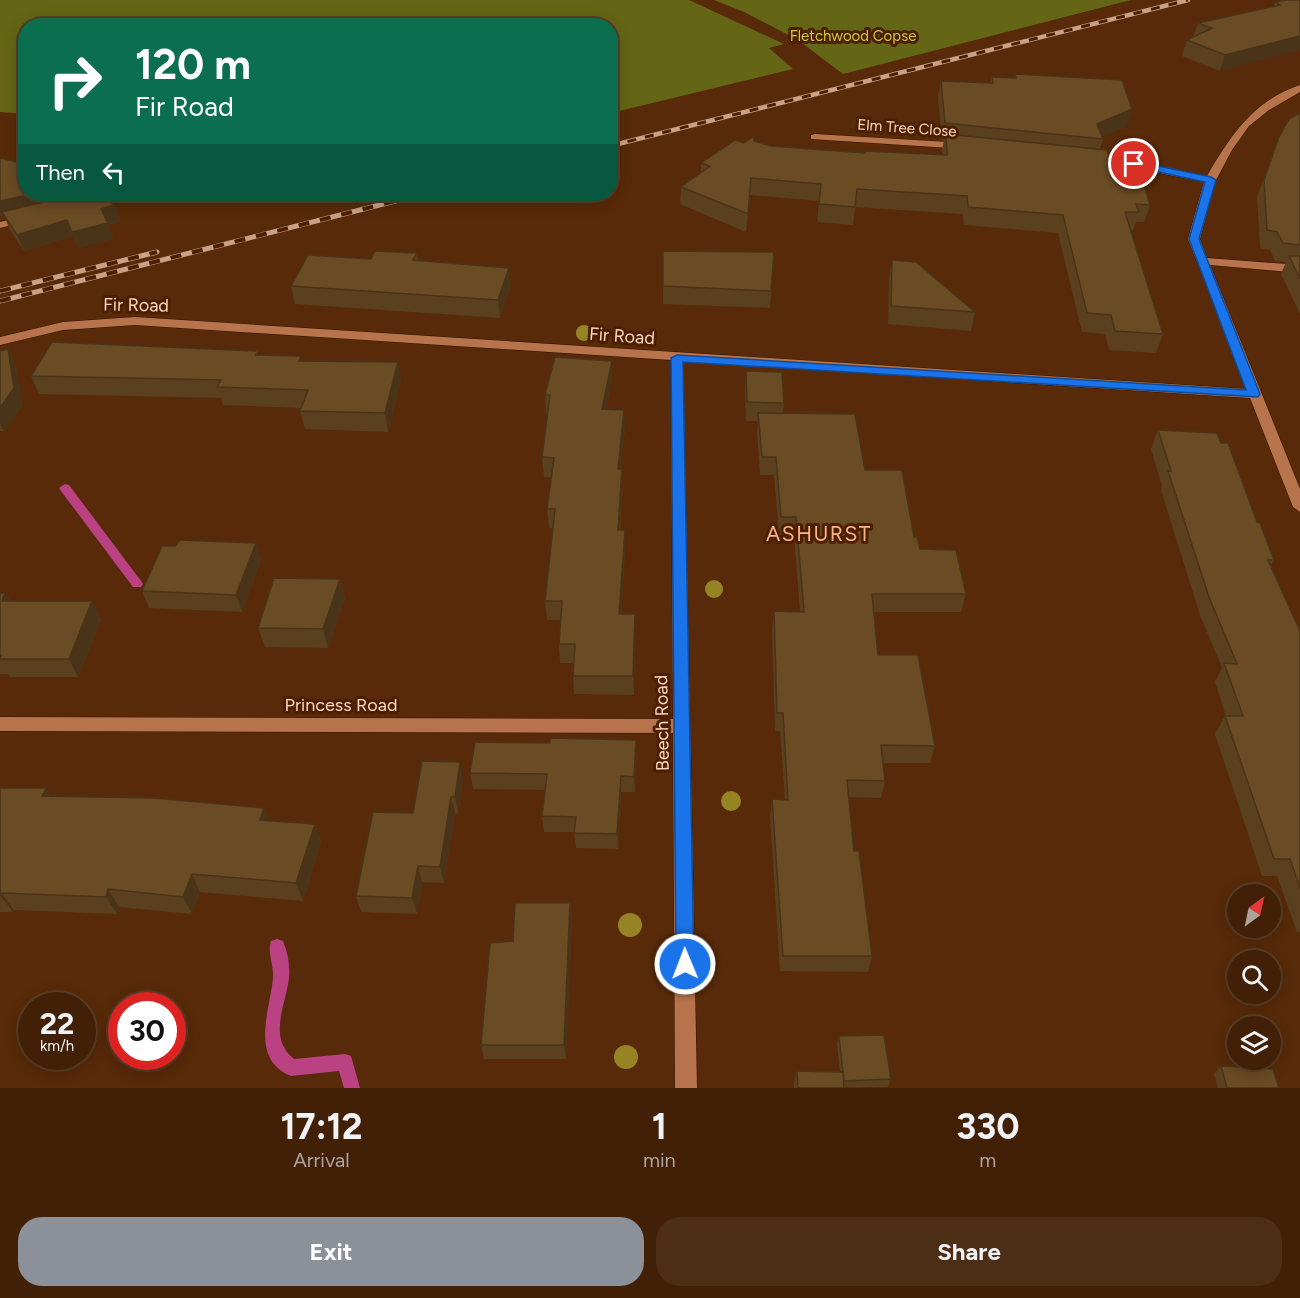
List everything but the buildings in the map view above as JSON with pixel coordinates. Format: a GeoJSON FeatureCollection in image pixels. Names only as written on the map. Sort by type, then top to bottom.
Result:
{"type":"FeatureCollection","features":[{"type":"Feature","properties":{"kind":"street"},"geometry":{"type":"LineString","coordinates":[[1300,88],[1280,98],[1245,124],[1227,150],[1211,180],[1194,239],[1300,507]]}},
{"type":"Feature","properties":{"kind":"street","name":"Elm Tree Close"},"geometry":{"type":"LineString","coordinates":[[815,137],[976,147]]}},
{"type":"Feature","properties":{"kind":"street"},"geometry":{"type":"LineString","coordinates":[[1109,160],[1211,180]]}},
{"type":"Feature","properties":{"kind":"street"},"geometry":{"type":"LineString","coordinates":[[73,207],[97,201]]}},
{"type":"Feature","properties":{"kind":"street"},"geometry":{"type":"LineString","coordinates":[[0,225],[42,215]]}},
{"type":"Feature","properties":{"kind":"street"},"geometry":{"type":"LineString","coordinates":[[1201,261],[1300,269]]}},
{"type":"Feature","properties":{"kind":"street","name":"Fir Road"},"geometry":{"type":"LineString","coordinates":[[0,341],[92,322],[135,321],[1254,394]]}},
{"type":"Feature","properties":{"kind":"street","name":"Beech Road"},"geometry":{"type":"LineString","coordinates":[[677,358],[686,1088]]}},
{"type":"Feature","properties":{"kind":"street","name":"Princess Road"},"geometry":{"type":"LineString","coordinates":[[0,724],[681,726]]}},
{"type":"Feature","properties":{"kind":"green space","name":"Fletchwood Copse"},"geometry":{"type":"Polygon","coordinates":[[[0,0],[689,0],[784,44],[769,48],[793,69],[618,111],[618,18],[18,18],[18,113],[0,112],[0,0]]]}},
{"type":"Feature","properties":{"kind":"green space","name":"Fletchwood Copse"},"geometry":{"type":"Polygon","coordinates":[[[714,0],[1131,0],[843,74],[798,40],[744,12],[714,0]]]}},
{"type":"Feature","properties":{"kind":"waterway"},"geometry":{"type":"LineString","coordinates":[[65,488],[137,584]]}},
{"type":"Feature","properties":{"kind":"waterway"},"geometry":{"type":"LineString","coordinates":[[277,946],[281,963],[281,979],[272,1026],[273,1041],[279,1055],[291,1068],[345,1062],[352,1088]]}},
{"type":"Feature","properties":{"kind":"railway"},"geometry":{"type":"LineString","coordinates":[[618,144],[1188,0]]}},
{"type":"Feature","properties":{"kind":"railway"},"geometry":{"type":"LineString","coordinates":[[0,301],[395,201]]}},
{"type":"Feature","properties":{"kind":"railway"},"geometry":{"type":"LineString","coordinates":[[0,291],[157,252]]}},
{"type":"Feature","properties":{"kind":"district","name":"ASHURST"},"geometry":{"type":"Point","coordinates":[819,533]}},
{"type":"Feature","properties":{"kind":"route"},"geometry":{"type":"LineString","coordinates":[[685,964],[677,358],[1254,394],[1194,239],[1201,207],[1211,180],[1134,164]]}}]}
